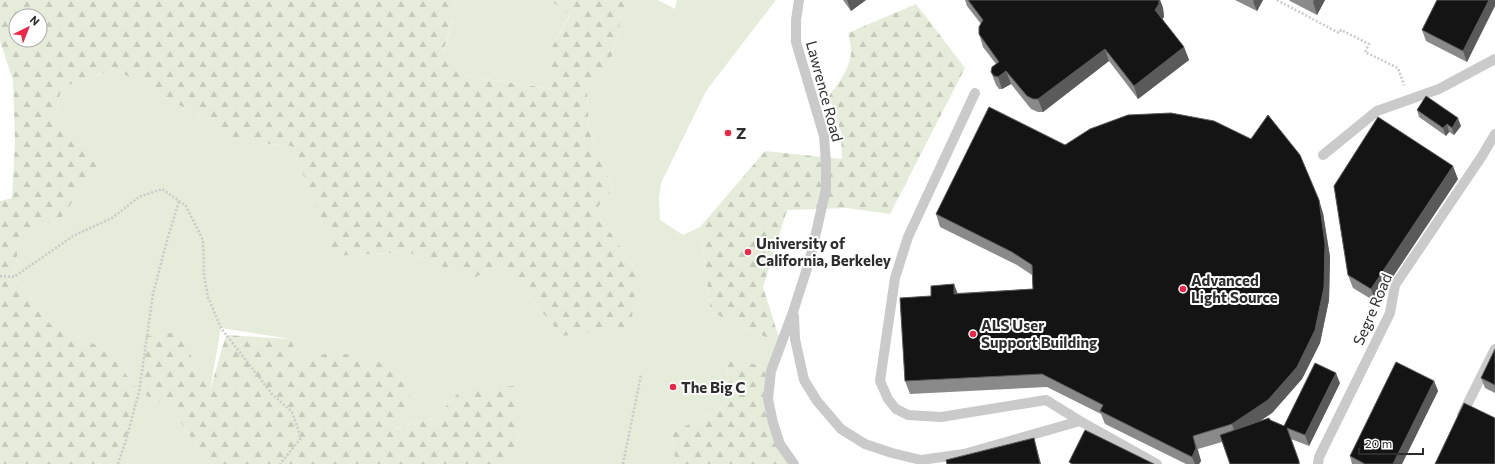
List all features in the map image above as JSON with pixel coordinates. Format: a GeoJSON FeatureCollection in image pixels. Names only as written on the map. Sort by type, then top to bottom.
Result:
{"type":"FeatureCollection","features":[{"type":"Feature","properties":{"kind":"lane","name":"Lawrence Road"},"geometry":{"type":"LineString","coordinates":[[794,464],[780,444],[772,423],[768,399],[771,370],[793,312],[810,259],[826,189],[824,136],[796,42],[796,20],[799,0]]}},
{"type":"Feature","properties":{"kind":"lane"},"geometry":{"type":"LineString","coordinates":[[1323,154],[1377,111],[1439,90],[1495,59]]}},
{"type":"Feature","properties":{"kind":"lane"},"geometry":{"type":"LineString","coordinates":[[975,93],[908,237],[895,278],[880,381],[888,399],[896,409],[908,415],[941,417],[1046,400],[1080,421],[1157,464]]}},
{"type":"Feature","properties":{"kind":"lane","name":"Segre Road"},"geometry":{"type":"LineString","coordinates":[[1318,464],[1319,457],[1390,313],[1395,285],[1482,156],[1495,134]]}},
{"type":"Feature","properties":{"kind":"lane"},"geometry":{"type":"LineString","coordinates":[[793,312],[795,338],[804,380],[817,401],[841,429],[865,444],[892,454],[921,460],[964,454],[1080,421]]}},
{"type":"Feature","properties":{"kind":"lane"},"geometry":{"type":"LineString","coordinates":[[1458,424],[1495,349]]}},
{"type":"Feature","properties":{"kind":"path"},"geometry":{"type":"LineString","coordinates":[[1278,0],[1339,33],[1341,30],[1369,44],[1365,52],[1398,68]]}},
{"type":"Feature","properties":{"kind":"path"},"geometry":{"type":"LineString","coordinates":[[0,276],[14,277],[72,236],[112,218],[139,196],[162,189],[186,206],[203,240],[204,276],[208,297],[221,328],[272,394],[292,412],[301,438],[280,464]]}},
{"type":"Feature","properties":{"kind":"path"},"geometry":{"type":"LineString","coordinates":[[118,464],[139,392],[153,294],[179,201]]}},
{"type":"Feature","properties":{"kind":"path"},"geometry":{"type":"LineString","coordinates":[[623,464],[641,375]]}},
{"type":"Feature","properties":{"kind":"green space"},"geometry":{"type":"Polygon","coordinates":[[[0,0],[454,0],[456,7],[443,52],[466,76],[552,89],[547,56],[570,15],[550,0],[632,0],[623,12],[610,63],[587,89],[589,131],[613,189],[595,210],[637,272],[631,326],[562,336],[502,263],[472,279],[408,252],[335,256],[292,146],[239,141],[204,119],[115,69],[62,87],[55,114],[97,166],[62,217],[20,234],[14,277],[50,324],[107,350],[139,392],[126,440],[99,464],[0,464],[0,201],[12,198],[15,142],[13,80],[0,41],[0,0]]]}},
{"type":"Feature","properties":{"kind":"green space"},"geometry":{"type":"Polygon","coordinates":[[[454,0],[550,0],[570,14],[547,56],[553,89],[466,76],[443,53],[456,7],[454,0]]]}},
{"type":"Feature","properties":{"kind":"green space"},"geometry":{"type":"Polygon","coordinates":[[[632,0],[658,0],[675,9],[677,0],[776,0],[706,91],[661,183],[659,198],[660,220],[683,235],[700,227],[711,312],[781,344],[771,371],[727,353],[726,405],[672,433],[675,460],[679,464],[507,464],[520,432],[463,388],[436,417],[393,429],[330,352],[299,364],[291,339],[221,328],[210,390],[139,392],[172,409],[202,454],[212,464],[99,464],[126,440],[107,350],[50,324],[14,277],[20,234],[62,217],[96,166],[55,114],[62,87],[115,69],[204,119],[239,141],[292,146],[335,256],[408,252],[472,279],[502,263],[562,336],[637,272],[595,210],[613,189],[589,131],[587,89],[610,63],[623,12],[632,0]]]}},
{"type":"Feature","properties":{"kind":"green space"},"geometry":{"type":"Polygon","coordinates":[[[916,4],[965,68],[890,214],[847,208],[787,210],[763,287],[781,344],[711,312],[700,227],[765,151],[842,159],[841,132],[829,96],[837,86],[849,62],[851,47],[848,33],[916,4]]]}},
{"type":"Feature","properties":{"kind":"green space"},"geometry":{"type":"Polygon","coordinates":[[[178,332],[210,390],[226,335],[291,339],[299,363],[330,352],[374,358],[412,390],[394,429],[436,417],[463,388],[517,386],[520,432],[507,464],[212,464],[202,454],[172,409],[139,392],[146,336],[178,332]]]}},
{"type":"Feature","properties":{"kind":"green space"},"geometry":{"type":"Polygon","coordinates":[[[727,353],[771,371],[773,423],[794,464],[679,464],[675,460],[672,433],[726,405],[727,353]]]}},
{"type":"Feature","properties":{"kind":"building"},"geometry":{"type":"Polygon","coordinates":[[[968,0],[1159,0],[1159,4],[1155,10],[1184,47],[1134,86],[1105,49],[1038,99],[1033,99],[1027,96],[1006,71],[998,77],[994,76],[991,72],[992,67],[999,62],[979,34],[979,27],[983,20],[968,0]]]}},
{"type":"Feature","properties":{"kind":"building"},"geometry":{"type":"Polygon","coordinates":[[[1437,0],[1489,0],[1463,51],[1422,30],[1437,0]]]}},
{"type":"Feature","properties":{"kind":"building"},"geometry":{"type":"Polygon","coordinates":[[[1426,96],[1458,118],[1452,128],[1447,124],[1443,128],[1417,110],[1426,96]]]}},
{"type":"Feature","properties":{"kind":"building","name":"Advanced Light Source"},"geometry":{"type":"Polygon","coordinates":[[[989,107],[1065,145],[1090,129],[1128,115],[1171,113],[1214,121],[1251,139],[1268,115],[1300,155],[1319,200],[1325,244],[1324,287],[1315,330],[1297,367],[1268,400],[1232,424],[1193,436],[1196,448],[1192,457],[1100,411],[1103,405],[1042,374],[905,381],[900,298],[931,296],[931,286],[954,284],[954,294],[1033,289],[1032,265],[1012,252],[936,214],[989,107]]]}},
{"type":"Feature","properties":{"kind":"building"},"geometry":{"type":"Polygon","coordinates":[[[1378,117],[1453,166],[1371,289],[1348,275],[1334,186],[1378,117]]]}},
{"type":"Feature","properties":{"kind":"building"},"geometry":{"type":"Polygon","coordinates":[[[1495,349],[1495,385],[1481,378],[1495,349]]]}},
{"type":"Feature","properties":{"kind":"building"},"geometry":{"type":"Polygon","coordinates":[[[1396,362],[1434,381],[1393,464],[1365,464],[1350,456],[1396,362]]]}},
{"type":"Feature","properties":{"kind":"building"},"geometry":{"type":"Polygon","coordinates":[[[1315,363],[1336,373],[1305,435],[1287,428],[1299,464],[1230,464],[1220,435],[1269,418],[1270,420],[1284,426],[1315,363]]]}},
{"type":"Feature","properties":{"kind":"building"},"geometry":{"type":"Polygon","coordinates":[[[1464,403],[1495,418],[1495,464],[1435,464],[1464,403]]]}},
{"type":"Feature","properties":{"kind":"building"},"geometry":{"type":"Polygon","coordinates":[[[1085,430],[1154,464],[1072,464],[1069,462],[1085,430]]]}},
{"type":"Feature","properties":{"kind":"building"},"geometry":{"type":"Polygon","coordinates":[[[1034,438],[1040,464],[947,464],[946,460],[1034,438]]]}},
{"type":"Feature","properties":{"kind":"place","name":"Z"},"geometry":{"type":"Point","coordinates":[728,133]}},
{"type":"Feature","properties":{"kind":"place","name":"University of California, Berkeley"},"geometry":{"type":"Point","coordinates":[748,252]}},
{"type":"Feature","properties":{"kind":"place","name":"Advanced Light Source"},"geometry":{"type":"Point","coordinates":[1183,289]}},
{"type":"Feature","properties":{"kind":"place","name":"ALS User Support Building"},"geometry":{"type":"Point","coordinates":[973,334]}},
{"type":"Feature","properties":{"kind":"place","name":"The Big C"},"geometry":{"type":"Point","coordinates":[673,387]}}]}
